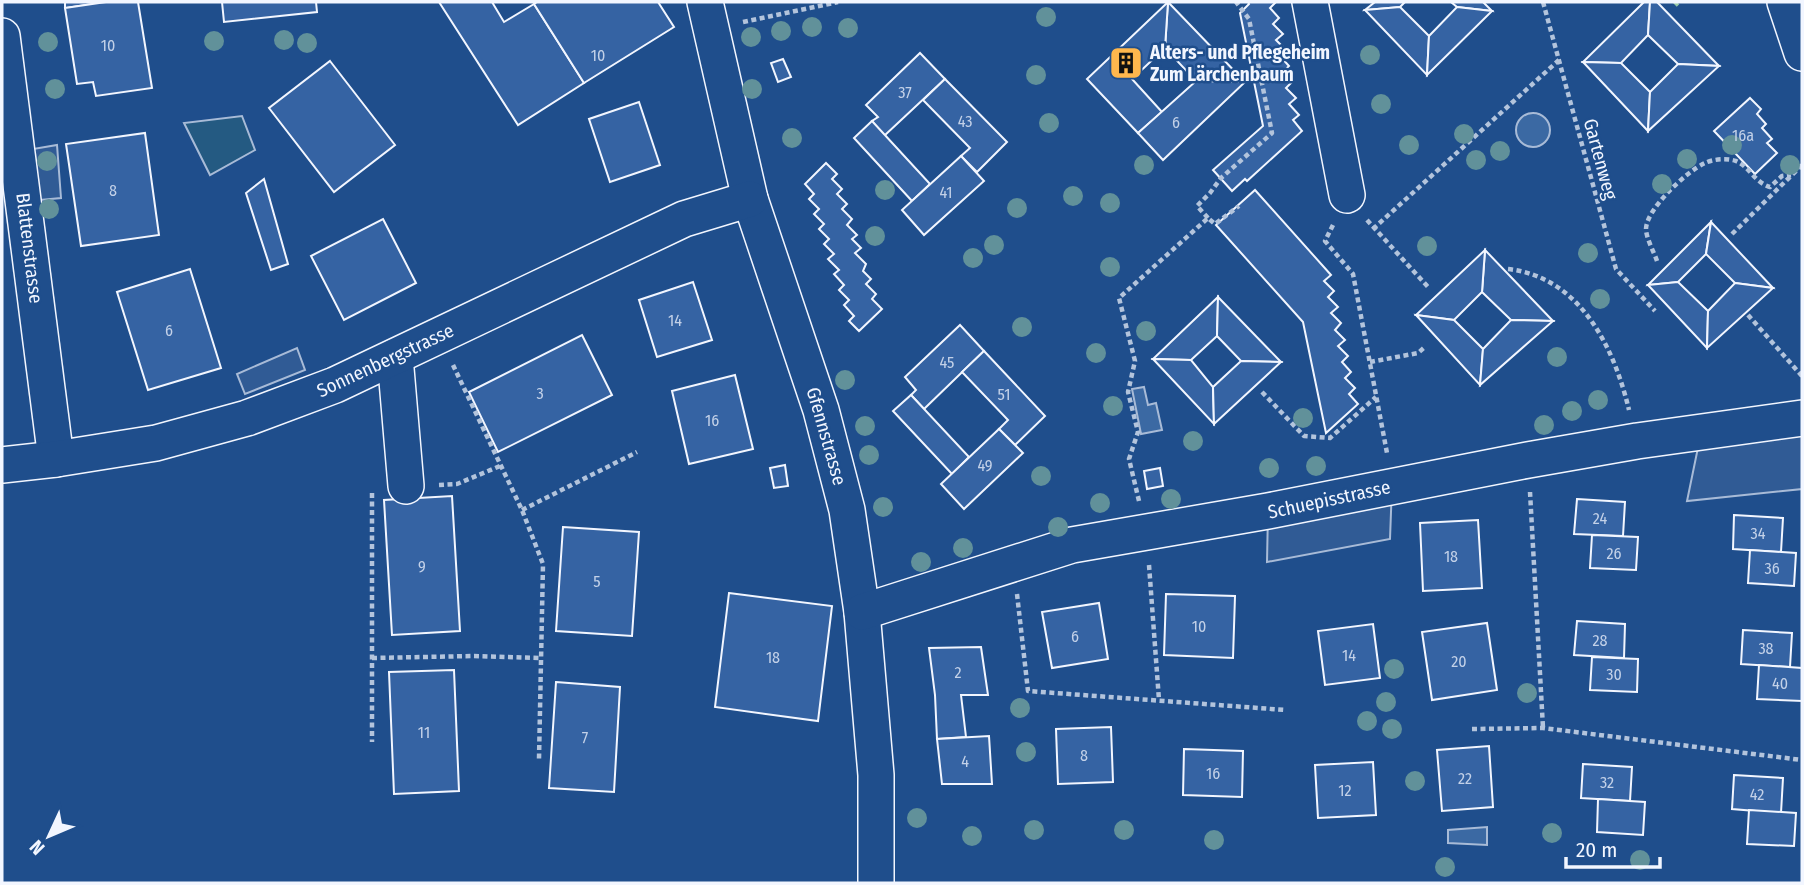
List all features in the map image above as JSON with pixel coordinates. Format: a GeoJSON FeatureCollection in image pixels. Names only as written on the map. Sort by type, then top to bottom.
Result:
{"type":"FeatureCollection","features":[{"type":"Feature","properties":{"kind":"street"},"geometry":{"type":"LineString","coordinates":[[1310,2],[1348,195]]}},
{"type":"Feature","properties":{"kind":"street"},"geometry":{"type":"LineString","coordinates":[[1785,2],[1802,53]]}},
{"type":"Feature","properties":{"kind":"street","name":"Gfennstrasse"},"geometry":{"type":"LineString","coordinates":[[708,16],[750,199],[821,410],[847,510],[862,612],[876,775],[876,883]]}},
{"type":"Feature","properties":{"kind":"street","name":"Blattenstrasse"},"geometry":{"type":"LineString","coordinates":[[2,36],[56,459]]}},
{"type":"Feature","properties":{"kind":"street","name":"Sonnenbergstrasse"},"geometry":{"type":"LineString","coordinates":[[2,465],[156,443],[247,418],[335,385],[684,219],[750,199]]}},
{"type":"Feature","properties":{"kind":"street"},"geometry":{"type":"LineString","coordinates":[[395,357],[406,486]]}},
{"type":"Feature","properties":{"kind":"street","name":"Schuepisstrasse"},"geometry":{"type":"LineString","coordinates":[[862,612],[1072,545],[1637,441],[1802,418]]}},
{"type":"Feature","properties":{"kind":"path"},"geometry":{"type":"LineString","coordinates":[[708,16],[838,2]]}},
{"type":"Feature","properties":{"kind":"path"},"geometry":{"type":"LineString","coordinates":[[1236,2],[1249,19],[1272,133],[1220,178],[1197,206],[1215,224],[1238,205]]}},
{"type":"Feature","properties":{"kind":"path","name":"Gartenweg"},"geometry":{"type":"LineString","coordinates":[[1543,2],[1616,270],[1655,311]]}},
{"type":"Feature","properties":{"kind":"path"},"geometry":{"type":"LineString","coordinates":[[1373,229],[1559,60]]}},
{"type":"Feature","properties":{"kind":"path"},"geometry":{"type":"LineString","coordinates":[[1657,261],[1646,230],[1650,215],[1681,181],[1703,163],[1717,159],[1738,162],[1760,184],[1769,187],[1782,176],[1791,175]]}},
{"type":"Feature","properties":{"kind":"path"},"geometry":{"type":"LineString","coordinates":[[1732,234],[1802,165]]}},
{"type":"Feature","properties":{"kind":"path"},"geometry":{"type":"LineString","coordinates":[[1388,458],[1353,274],[1325,241],[1348,195],[1373,229],[1428,287]]}},
{"type":"Feature","properties":{"kind":"path"},"geometry":{"type":"LineString","coordinates":[[1159,701],[1146,532],[1129,459],[1138,432],[1128,392],[1135,361],[1119,298],[1208,218]]}},
{"type":"Feature","properties":{"kind":"path"},"geometry":{"type":"LineString","coordinates":[[1508,269],[1549,280],[1576,300],[1599,333],[1625,391]]}},
{"type":"Feature","properties":{"kind":"path"},"geometry":{"type":"LineString","coordinates":[[1748,315],[1802,376]]}},
{"type":"Feature","properties":{"kind":"path"},"geometry":{"type":"LineString","coordinates":[[439,336],[522,510],[543,564],[539,759]]}},
{"type":"Feature","properties":{"kind":"path"},"geometry":{"type":"LineString","coordinates":[[1370,362],[1418,354],[1426,346]]}},
{"type":"Feature","properties":{"kind":"path"},"geometry":{"type":"LineString","coordinates":[[1262,392],[1304,436],[1330,438],[1376,397]]}},
{"type":"Feature","properties":{"kind":"path"},"geometry":{"type":"LineString","coordinates":[[522,510],[637,452]]}},
{"type":"Feature","properties":{"kind":"path"},"geometry":{"type":"LineString","coordinates":[[1528,460],[1543,728]]}},
{"type":"Feature","properties":{"kind":"path"},"geometry":{"type":"LineString","coordinates":[[372,742],[372,487],[457,484],[500,466]]}},
{"type":"Feature","properties":{"kind":"path"},"geometry":{"type":"LineString","coordinates":[[1014,562],[1028,691],[1285,710]]}},
{"type":"Feature","properties":{"kind":"path"},"geometry":{"type":"LineString","coordinates":[[372,658],[541,658]]}},
{"type":"Feature","properties":{"kind":"path"},"geometry":{"type":"LineString","coordinates":[[1472,729],[1543,728],[1802,760]]}},
{"type":"Feature","properties":{"kind":"shaded area"},"geometry":{"type":"Polygon","coordinates":[[[1533,113],[1545,118],[1550,130],[1545,142],[1533,147],[1521,142],[1516,130],[1521,118],[1533,113]]]}},
{"type":"Feature","properties":{"kind":"shaded area"},"geometry":{"type":"Polygon","coordinates":[[[242,116],[255,150],[210,175],[184,123],[242,116]]]}},
{"type":"Feature","properties":{"kind":"shaded area"},"geometry":{"type":"Polygon","coordinates":[[[57,145],[61,198],[40,200],[33,149],[57,145]]]}},
{"type":"Feature","properties":{"kind":"shaded area"},"geometry":{"type":"Polygon","coordinates":[[[297,348],[305,370],[245,394],[237,374],[297,348]]]}},
{"type":"Feature","properties":{"kind":"shaded area"},"geometry":{"type":"Polygon","coordinates":[[[1144,387],[1148,405],[1156,403],[1162,430],[1141,434],[1132,389],[1144,387]]]}},
{"type":"Feature","properties":{"kind":"shaded area"},"geometry":{"type":"Polygon","coordinates":[[[1802,418],[1802,489],[1687,501],[1701,433],[1802,418]]]}},
{"type":"Feature","properties":{"kind":"shaded area"},"geometry":{"type":"Polygon","coordinates":[[[1392,485],[1390,539],[1267,562],[1268,511],[1392,485]]]}},
{"type":"Feature","properties":{"kind":"shaded area"},"geometry":{"type":"Polygon","coordinates":[[[1487,827],[1487,845],[1448,843],[1448,830],[1487,827]]]}},
{"type":"Feature","properties":{"kind":"building"},"geometry":{"type":"Polygon","coordinates":[[[65,2],[106,2],[65,8],[65,2]]]}},
{"type":"Feature","properties":{"kind":"building"},"geometry":{"type":"Polygon","coordinates":[[[106,2],[138,2],[152,88],[96,96],[93,82],[77,84],[65,8],[106,2]]]}},
{"type":"Feature","properties":{"kind":"building"},"geometry":{"type":"Polygon","coordinates":[[[222,2],[316,2],[317,12],[224,22],[222,2]]]}},
{"type":"Feature","properties":{"kind":"building"},"geometry":{"type":"Polygon","coordinates":[[[439,2],[492,2],[504,22],[534,4],[584,83],[518,125],[439,2]]]}},
{"type":"Feature","properties":{"kind":"building"},"geometry":{"type":"Polygon","coordinates":[[[658,2],[674,27],[584,83],[534,4],[658,2]]]}},
{"type":"Feature","properties":{"kind":"building"},"geometry":{"type":"Polygon","coordinates":[[[1168,2],[1245,82],[1196,81],[1165,48],[1168,2]]]}},
{"type":"Feature","properties":{"kind":"building","name":"Alters- und Pflegeheim Zum Lärchenbaum"},"geometry":{"type":"Polygon","coordinates":[[[1168,2],[1165,48],[1132,79],[1162,112],[1138,133],[1087,79],[1168,2]]]}},
{"type":"Feature","properties":{"kind":"building"},"geometry":{"type":"Polygon","coordinates":[[[1248,2],[1276,2],[1270,8],[1279,18],[1273,24],[1283,34],[1276,40],[1286,50],[1280,56],[1289,66],[1283,72],[1292,82],[1286,88],[1296,98],[1289,104],[1299,115],[1293,120],[1302,131],[1247,181],[1245,179],[1232,191],[1213,170],[1263,126],[1240,13],[1248,2]]]}},
{"type":"Feature","properties":{"kind":"building"},"geometry":{"type":"Polygon","coordinates":[[[1375,2],[1405,2],[1400,7],[1365,10],[1375,2]]]}},
{"type":"Feature","properties":{"kind":"building"},"geometry":{"type":"Polygon","coordinates":[[[1451,2],[1483,2],[1492,11],[1457,7],[1451,2]]]}},
{"type":"Feature","properties":{"kind":"building"},"geometry":{"type":"Polygon","coordinates":[[[1644,2],[1650,2],[1648,35],[1621,63],[1583,62],[1644,2]]]}},
{"type":"Feature","properties":{"kind":"building"},"geometry":{"type":"Polygon","coordinates":[[[1650,2],[1657,2],[1719,66],[1678,64],[1648,35],[1650,2]]]}},
{"type":"Feature","properties":{"kind":"building"},"geometry":{"type":"Polygon","coordinates":[[[1400,7],[1429,36],[1427,75],[1365,10],[1400,7]]]}},
{"type":"Feature","properties":{"kind":"building"},"geometry":{"type":"Polygon","coordinates":[[[1457,7],[1492,11],[1427,75],[1429,36],[1457,7]]]}},
{"type":"Feature","properties":{"kind":"building"},"geometry":{"type":"Polygon","coordinates":[[[920,53],[945,79],[884,136],[872,121],[878,117],[866,105],[920,53]]]}},
{"type":"Feature","properties":{"kind":"building"},"geometry":{"type":"Polygon","coordinates":[[[783,59],[791,77],[778,82],[771,63],[783,59]]]}},
{"type":"Feature","properties":{"kind":"building"},"geometry":{"type":"Polygon","coordinates":[[[330,61],[395,145],[334,192],[269,108],[330,61]]]}},
{"type":"Feature","properties":{"kind":"building"},"geometry":{"type":"Polygon","coordinates":[[[1583,62],[1621,63],[1650,92],[1648,131],[1583,62]]]}},
{"type":"Feature","properties":{"kind":"building"},"geometry":{"type":"Polygon","coordinates":[[[1678,64],[1719,66],[1648,131],[1650,92],[1678,64]]]}},
{"type":"Feature","properties":{"kind":"building"},"geometry":{"type":"Polygon","coordinates":[[[945,79],[1007,142],[977,172],[961,156],[970,148],[923,100],[945,79]]]}},
{"type":"Feature","properties":{"kind":"building"},"geometry":{"type":"Polygon","coordinates":[[[1196,81],[1245,82],[1163,160],[1138,133],[1196,81]]]}},
{"type":"Feature","properties":{"kind":"building"},"geometry":{"type":"Polygon","coordinates":[[[1750,98],[1761,109],[1757,114],[1766,124],[1762,128],[1772,139],[1767,143],[1777,153],[1755,174],[1714,131],[1750,98]]]}},
{"type":"Feature","properties":{"kind":"building"},"geometry":{"type":"Polygon","coordinates":[[[639,102],[660,165],[610,182],[589,119],[639,102]]]}},
{"type":"Feature","properties":{"kind":"building"},"geometry":{"type":"Polygon","coordinates":[[[872,121],[930,184],[912,201],[854,138],[872,121]]]}},
{"type":"Feature","properties":{"kind":"building"},"geometry":{"type":"Polygon","coordinates":[[[145,133],[159,235],[81,246],[66,144],[145,133]]]}},
{"type":"Feature","properties":{"kind":"building"},"geometry":{"type":"Polygon","coordinates":[[[961,156],[984,181],[924,235],[902,210],[961,156]]]}},
{"type":"Feature","properties":{"kind":"building"},"geometry":{"type":"Polygon","coordinates":[[[826,163],[837,174],[832,179],[842,189],[837,194],[847,204],[842,209],[852,219],[847,225],[857,235],[852,239],[861,248],[855,253],[866,264],[863,271],[871,279],[866,284],[876,294],[872,299],[882,309],[859,331],[849,321],[854,316],[844,305],[849,300],[839,290],[844,285],[834,274],[839,270],[828,259],[834,254],[824,244],[829,239],[819,229],[824,224],[814,214],[819,209],[809,199],[814,194],[805,184],[826,163]]]}},
{"type":"Feature","properties":{"kind":"building"},"geometry":{"type":"Polygon","coordinates":[[[264,179],[288,264],[271,270],[246,193],[264,179]]]}},
{"type":"Feature","properties":{"kind":"building"},"geometry":{"type":"Polygon","coordinates":[[[1255,190],[1331,275],[1324,281],[1334,291],[1328,297],[1338,307],[1331,313],[1341,323],[1335,330],[1345,340],[1338,346],[1348,356],[1342,362],[1351,372],[1345,378],[1355,388],[1349,394],[1358,404],[1326,433],[1303,322],[1216,225],[1255,190]]]}},
{"type":"Feature","properties":{"kind":"building"},"geometry":{"type":"Polygon","coordinates":[[[383,219],[416,283],[344,320],[311,256],[383,219]]]}},
{"type":"Feature","properties":{"kind":"building"},"geometry":{"type":"Polygon","coordinates":[[[1711,222],[1706,254],[1678,282],[1648,285],[1711,222]]]}},
{"type":"Feature","properties":{"kind":"building"},"geometry":{"type":"Polygon","coordinates":[[[1711,222],[1773,288],[1735,283],[1706,254],[1711,222]]]}},
{"type":"Feature","properties":{"kind":"building"},"geometry":{"type":"Polygon","coordinates":[[[1485,250],[1553,321],[1511,320],[1482,292],[1485,250]]]}},
{"type":"Feature","properties":{"kind":"building"},"geometry":{"type":"Polygon","coordinates":[[[1485,250],[1482,292],[1454,320],[1416,315],[1485,250]]]}},
{"type":"Feature","properties":{"kind":"building"},"geometry":{"type":"Polygon","coordinates":[[[190,269],[221,368],[148,390],[117,292],[190,269]]]}},
{"type":"Feature","properties":{"kind":"building"},"geometry":{"type":"Polygon","coordinates":[[[693,282],[712,340],[657,357],[639,300],[693,282]]]}},
{"type":"Feature","properties":{"kind":"building"},"geometry":{"type":"Polygon","coordinates":[[[1678,282],[1708,311],[1707,348],[1648,285],[1678,282]]]}},
{"type":"Feature","properties":{"kind":"building"},"geometry":{"type":"Polygon","coordinates":[[[1735,283],[1773,288],[1707,348],[1708,311],[1735,283]]]}},
{"type":"Feature","properties":{"kind":"building"},"geometry":{"type":"Polygon","coordinates":[[[1218,297],[1217,336],[1191,360],[1153,359],[1218,297]]]}},
{"type":"Feature","properties":{"kind":"building"},"geometry":{"type":"Polygon","coordinates":[[[1218,297],[1281,362],[1241,361],[1217,336],[1218,297]]]}},
{"type":"Feature","properties":{"kind":"building"},"geometry":{"type":"Polygon","coordinates":[[[1416,315],[1454,320],[1483,349],[1480,385],[1416,315]]]}},
{"type":"Feature","properties":{"kind":"building"},"geometry":{"type":"Polygon","coordinates":[[[1511,320],[1553,321],[1480,385],[1483,349],[1511,320]]]}},
{"type":"Feature","properties":{"kind":"building"},"geometry":{"type":"Polygon","coordinates":[[[960,325],[984,351],[924,409],[911,395],[916,390],[905,377],[960,325]]]}},
{"type":"Feature","properties":{"kind":"building"},"geometry":{"type":"Polygon","coordinates":[[[582,335],[612,395],[498,452],[469,392],[582,335]]]}},
{"type":"Feature","properties":{"kind":"building"},"geometry":{"type":"Polygon","coordinates":[[[984,351],[1045,416],[1015,445],[999,429],[1008,420],[962,372],[984,351]]]}},
{"type":"Feature","properties":{"kind":"building"},"geometry":{"type":"Polygon","coordinates":[[[1153,359],[1191,360],[1213,387],[1214,424],[1153,359]]]}},
{"type":"Feature","properties":{"kind":"building"},"geometry":{"type":"Polygon","coordinates":[[[1241,361],[1281,362],[1214,424],[1213,387],[1241,361]]]}},
{"type":"Feature","properties":{"kind":"building"},"geometry":{"type":"Polygon","coordinates":[[[735,375],[753,449],[689,464],[672,391],[735,375]]]}},
{"type":"Feature","properties":{"kind":"building"},"geometry":{"type":"Polygon","coordinates":[[[911,395],[969,457],[952,474],[893,411],[911,395]]]}},
{"type":"Feature","properties":{"kind":"building"},"geometry":{"type":"Polygon","coordinates":[[[999,429],[1023,453],[964,509],[941,484],[999,429]]]}},
{"type":"Feature","properties":{"kind":"building"},"geometry":{"type":"Polygon","coordinates":[[[785,465],[788,486],[774,488],[770,468],[785,465]]]}},
{"type":"Feature","properties":{"kind":"building"},"geometry":{"type":"Polygon","coordinates":[[[1160,468],[1163,486],[1147,489],[1144,471],[1160,468]]]}},
{"type":"Feature","properties":{"kind":"building"},"geometry":{"type":"Polygon","coordinates":[[[452,496],[460,631],[392,635],[384,500],[452,496]]]}},
{"type":"Feature","properties":{"kind":"building"},"geometry":{"type":"Polygon","coordinates":[[[1577,499],[1625,502],[1623,536],[1574,534],[1577,499]]]}},
{"type":"Feature","properties":{"kind":"building"},"geometry":{"type":"Polygon","coordinates":[[[1734,515],[1783,518],[1781,552],[1733,549],[1734,515]]]}},
{"type":"Feature","properties":{"kind":"building"},"geometry":{"type":"Polygon","coordinates":[[[1478,520],[1482,588],[1423,591],[1420,523],[1478,520]]]}},
{"type":"Feature","properties":{"kind":"building"},"geometry":{"type":"Polygon","coordinates":[[[563,527],[639,532],[632,636],[556,631],[563,527]]]}},
{"type":"Feature","properties":{"kind":"building"},"geometry":{"type":"Polygon","coordinates":[[[1592,535],[1638,537],[1636,570],[1590,568],[1592,535]]]}},
{"type":"Feature","properties":{"kind":"building"},"geometry":{"type":"Polygon","coordinates":[[[1750,550],[1796,553],[1794,586],[1748,583],[1750,550]]]}},
{"type":"Feature","properties":{"kind":"building"},"geometry":{"type":"Polygon","coordinates":[[[729,593],[832,606],[818,721],[715,707],[729,593]]]}},
{"type":"Feature","properties":{"kind":"building"},"geometry":{"type":"Polygon","coordinates":[[[1166,594],[1235,596],[1233,658],[1164,655],[1166,594]]]}},
{"type":"Feature","properties":{"kind":"building"},"geometry":{"type":"Polygon","coordinates":[[[1099,603],[1108,659],[1052,668],[1042,612],[1099,603]]]}},
{"type":"Feature","properties":{"kind":"building"},"geometry":{"type":"Polygon","coordinates":[[[1577,621],[1625,624],[1624,658],[1574,655],[1577,621]]]}},
{"type":"Feature","properties":{"kind":"building"},"geometry":{"type":"Polygon","coordinates":[[[1487,623],[1497,690],[1432,700],[1422,632],[1487,623]]]}},
{"type":"Feature","properties":{"kind":"building"},"geometry":{"type":"Polygon","coordinates":[[[1373,624],[1380,678],[1325,685],[1318,631],[1373,624]]]}},
{"type":"Feature","properties":{"kind":"building"},"geometry":{"type":"Polygon","coordinates":[[[1743,630],[1792,633],[1790,667],[1741,664],[1743,630]]]}},
{"type":"Feature","properties":{"kind":"building"},"geometry":{"type":"Polygon","coordinates":[[[981,647],[988,695],[961,695],[966,737],[937,739],[929,648],[981,647]]]}},
{"type":"Feature","properties":{"kind":"building"},"geometry":{"type":"Polygon","coordinates":[[[1592,657],[1638,659],[1637,692],[1590,690],[1592,657]]]}},
{"type":"Feature","properties":{"kind":"building"},"geometry":{"type":"Polygon","coordinates":[[[1759,665],[1802,668],[1802,701],[1757,699],[1759,665]]]}},
{"type":"Feature","properties":{"kind":"building"},"geometry":{"type":"Polygon","coordinates":[[[454,670],[459,791],[394,794],[389,672],[454,670]]]}},
{"type":"Feature","properties":{"kind":"building"},"geometry":{"type":"Polygon","coordinates":[[[556,682],[620,687],[614,792],[549,788],[556,682]]]}},
{"type":"Feature","properties":{"kind":"building"},"geometry":{"type":"Polygon","coordinates":[[[1111,727],[1113,782],[1058,784],[1056,729],[1111,727]]]}},
{"type":"Feature","properties":{"kind":"building"},"geometry":{"type":"Polygon","coordinates":[[[989,736],[992,784],[942,784],[937,739],[989,736]]]}},
{"type":"Feature","properties":{"kind":"building"},"geometry":{"type":"Polygon","coordinates":[[[1489,746],[1493,807],[1442,811],[1437,750],[1489,746]]]}},
{"type":"Feature","properties":{"kind":"building"},"geometry":{"type":"Polygon","coordinates":[[[1184,749],[1243,751],[1242,797],[1183,795],[1184,749]]]}},
{"type":"Feature","properties":{"kind":"building"},"geometry":{"type":"Polygon","coordinates":[[[1373,762],[1376,815],[1318,818],[1315,765],[1373,762]]]}},
{"type":"Feature","properties":{"kind":"building"},"geometry":{"type":"Polygon","coordinates":[[[1583,764],[1632,767],[1630,801],[1581,798],[1583,764]]]}},
{"type":"Feature","properties":{"kind":"building"},"geometry":{"type":"Polygon","coordinates":[[[1734,775],[1783,778],[1781,813],[1732,809],[1734,775]]]}},
{"type":"Feature","properties":{"kind":"building"},"geometry":{"type":"Polygon","coordinates":[[[1598,799],[1645,802],[1643,835],[1597,832],[1598,799]]]}},
{"type":"Feature","properties":{"kind":"building"},"geometry":{"type":"Polygon","coordinates":[[[1749,810],[1796,813],[1794,846],[1747,844],[1749,810]]]}},
{"type":"Feature","properties":{"kind":"hedge"},"geometry":{"type":"LineString","coordinates":[[1675,5],[1678,2]]}},
{"type":"Feature","properties":{"kind":"place","name":"Alters- und Pflegeheim Zum Lärchenbaum"},"geometry":{"type":"Point","coordinates":[1126,63]}}]}
